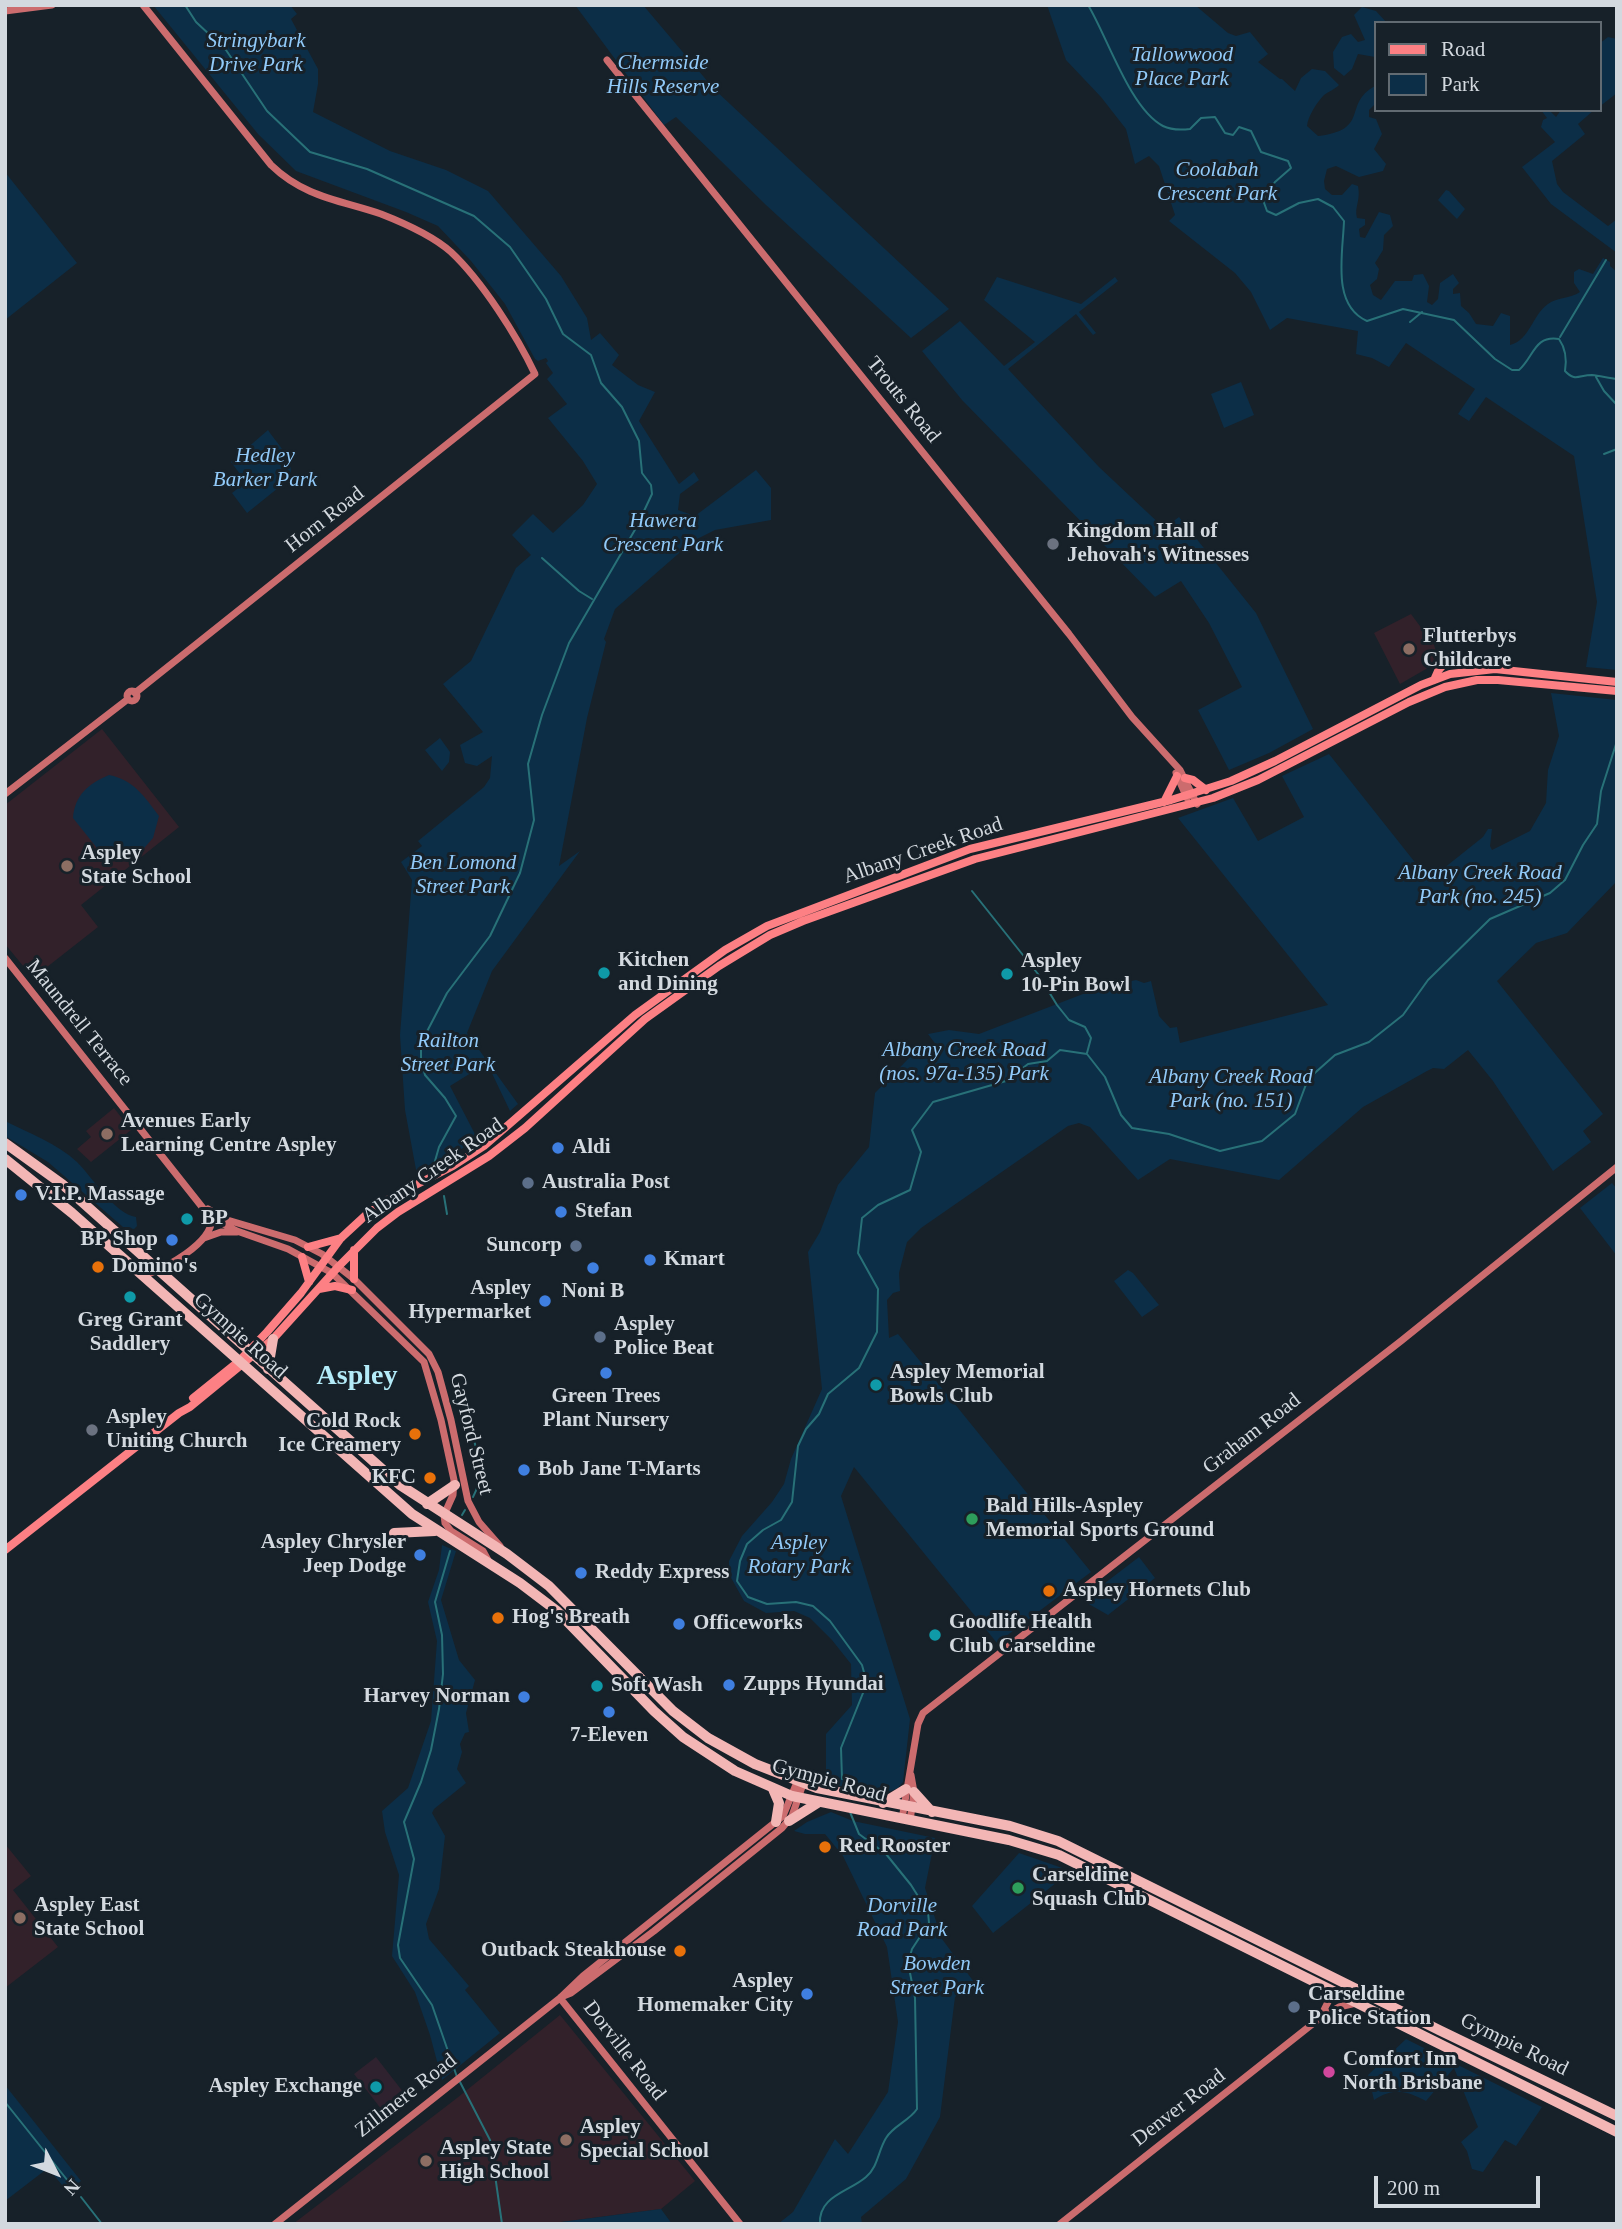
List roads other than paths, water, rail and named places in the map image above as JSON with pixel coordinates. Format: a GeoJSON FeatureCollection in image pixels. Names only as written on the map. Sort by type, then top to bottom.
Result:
{"type":"FeatureCollection","features":[{"type":"Feature","properties":{"kind":"highway","name":"Gympie Road"},"geometry":{"type":"LineString","coordinates":[[5,1143],[62,1184],[389,1476],[427,1504],[507,1554],[567,1602],[660,1699],[727,1750],[800,1783],[829,1791],[1010,1826],[1058,1841],[1617,2116]]}},
{"type":"Feature","properties":{"kind":"highway","name":"Gympie Road"},"geometry":{"type":"LineString","coordinates":[[5,1159],[52,1195],[401,1505],[436,1531],[539,1597],[565,1618],[654,1711],[683,1737],[719,1762],[773,1789],[796,1797],[1026,1844],[1059,1855],[1617,2132]]}},
{"type":"Feature","properties":{"kind":"highway"},"geometry":{"type":"LineString","coordinates":[[52,1195],[62,1184]]}},
{"type":"Feature","properties":{"kind":"highway"},"geometry":{"type":"LineString","coordinates":[[268,1369],[273,1339]]}},
{"type":"Feature","properties":{"kind":"highway"},"geometry":{"type":"LineString","coordinates":[[427,1504],[455,1485]]}},
{"type":"Feature","properties":{"kind":"highway"},"geometry":{"type":"LineString","coordinates":[[394,1533],[436,1531]]}},
{"type":"Feature","properties":{"kind":"highway"},"geometry":{"type":"LineString","coordinates":[[773,1789],[779,1807],[776,1822]]}},
{"type":"Feature","properties":{"kind":"highway"},"geometry":{"type":"LineString","coordinates":[[883,1803],[910,1790],[932,1812]]}},
{"type":"Feature","properties":{"kind":"highway"},"geometry":{"type":"LineString","coordinates":[[789,1821],[824,1803]]}},
{"type":"Feature","properties":{"kind":"highway"},"geometry":{"type":"LineString","coordinates":[[1275,1962],[1280,1951]]}},
{"type":"Feature","properties":{"kind":"main road"},"geometry":{"type":"LineString","coordinates":[[1434,680],[1451,656]]}},
{"type":"Feature","properties":{"kind":"main road","name":"Albany Creek Road"},"geometry":{"type":"LineString","coordinates":[[251,1354],[341,1238],[380,1204],[449,1168],[484,1146],[635,1015],[755,932],[791,915],[970,849],[1206,790],[1259,768],[1434,680],[1453,674],[1495,669],[1617,682]]}},
{"type":"Feature","properties":{"kind":"main road","name":"Albany Creek Road"},"geometry":{"type":"LineString","coordinates":[[251,1354],[273,1339],[354,1250],[398,1212],[489,1156],[525,1128],[645,1019],[759,941],[803,921],[975,859],[1193,805],[1258,780],[1419,697],[1453,684],[1508,680],[1617,691]]}},
{"type":"Feature","properties":{"kind":"main road"},"geometry":{"type":"LineString","coordinates":[[1164,802],[1181,777],[1193,780],[1206,790]]}},
{"type":"Feature","properties":{"kind":"main road"},"geometry":{"type":"LineString","coordinates":[[308,1247],[341,1238]]}},
{"type":"Feature","properties":{"kind":"main road"},"geometry":{"type":"LineString","coordinates":[[354,1250],[354,1279]]}},
{"type":"Feature","properties":{"kind":"main road"},"geometry":{"type":"LineString","coordinates":[[302,1256],[309,1282]]}},
{"type":"Feature","properties":{"kind":"main road"},"geometry":{"type":"LineString","coordinates":[[319,1289],[335,1286],[352,1290]]}},
{"type":"Feature","properties":{"kind":"main road"},"geometry":{"type":"LineString","coordinates":[[5,1550],[179,1412],[183,1405],[251,1354]]}},
{"type":"Feature","properties":{"kind":"street"},"geometry":{"type":"LineString","coordinates":[[5,11],[52,5]]}},
{"type":"Feature","properties":{"kind":"street","name":"Horn Road"},"geometry":{"type":"LineString","coordinates":[[5,794],[128,699],[135,700],[135,693],[535,374],[498,310],[450,251],[434,240],[382,215],[309,192],[284,177],[262,155],[143,5]]}},
{"type":"Feature","properties":{"kind":"street","name":"Trouts Road"},"geometry":{"type":"LineString","coordinates":[[607,60],[1069,634],[1132,717],[1172,763],[1193,805]]}},
{"type":"Feature","properties":{"kind":"street","name":"Maundrell Terrace"},"geometry":{"type":"LineString","coordinates":[[5,958],[212,1219]]}},
{"type":"Feature","properties":{"kind":"street","name":"Graham Road"},"geometry":{"type":"LineString","coordinates":[[906,1820],[918,1724],[923,1713],[1401,1341],[1617,1167]]}},
{"type":"Feature","properties":{"kind":"street","name":"Maundrell Terrace"},"geometry":{"type":"LineString","coordinates":[[205,1207],[224,1219],[288,1238],[308,1247],[326,1257],[336,1269]]}},
{"type":"Feature","properties":{"kind":"street"},"geometry":{"type":"LineString","coordinates":[[143,1276],[171,1264],[204,1238],[211,1228],[212,1219],[320,1265],[336,1269]]}},
{"type":"Feature","properties":{"kind":"street"},"geometry":{"type":"LineString","coordinates":[[204,1238],[221,1232],[237,1231]]}},
{"type":"Feature","properties":{"kind":"street","name":"Gayford Street"},"geometry":{"type":"LineString","coordinates":[[336,1269],[354,1279],[433,1359],[451,1420],[468,1501],[480,1524],[507,1554]]}},
{"type":"Feature","properties":{"kind":"street","name":"Gayford Street"},"geometry":{"type":"LineString","coordinates":[[336,1269],[352,1290],[426,1366],[455,1485],[444,1515]]}},
{"type":"Feature","properties":{"kind":"street"},"geometry":{"type":"LineString","coordinates":[[444,1515],[447,1528],[483,1551],[490,1565]]}},
{"type":"Feature","properties":{"kind":"street","name":"Zillmere Road"},"geometry":{"type":"LineString","coordinates":[[560,1998],[571,1993],[625,1953],[789,1821],[800,1783]]}},
{"type":"Feature","properties":{"kind":"street","name":"Zillmere Road"},"geometry":{"type":"LineString","coordinates":[[275,2224],[776,1822],[796,1797]]}},
{"type":"Feature","properties":{"kind":"street"},"geometry":{"type":"LineString","coordinates":[[1320,2018],[1328,2002],[1324,1986]]}},
{"type":"Feature","properties":{"kind":"street","name":"Dorville Road"},"geometry":{"type":"LineString","coordinates":[[560,1998],[740,2224]]}},
{"type":"Feature","properties":{"kind":"street","name":"Denver Road"},"geometry":{"type":"LineString","coordinates":[[1060,2224],[1320,2018],[1339,2007],[1356,2003]]}},
{"type":"Feature","properties":{"kind":"waterway"},"geometry":{"type":"LineString","coordinates":[[185,5],[196,22],[226,50],[267,111],[310,152],[367,169],[474,216],[510,247],[546,299],[563,334],[591,355],[601,383],[622,407],[639,441],[642,473],[651,485],[652,494],[636,528],[569,643],[542,715],[528,764],[534,820],[520,873],[490,936],[447,993],[421,1043],[421,1060],[425,1075],[456,1116],[439,1147],[433,1168]]}},
{"type":"Feature","properties":{"kind":"waterway"},"geometry":{"type":"LineString","coordinates":[[1088,5],[1120,71],[1151,117],[1163,126],[1180,130],[1190,129],[1201,118],[1215,117],[1225,133],[1233,135],[1239,127],[1251,131],[1261,152],[1288,161],[1291,168],[1275,182],[1263,200],[1267,211],[1276,215],[1299,203],[1318,199],[1333,207],[1344,221],[1341,262],[1344,291],[1348,303],[1367,321],[1403,309],[1454,320],[1495,359],[1512,370],[1519,370],[1544,340],[1559,339],[1565,354],[1565,371],[1568,374],[1575,377],[1592,375],[1617,379]]}},
{"type":"Feature","properties":{"kind":"waterway"},"geometry":{"type":"LineString","coordinates":[[1560,337],[1606,260]]}},
{"type":"Feature","properties":{"kind":"waterway"},"geometry":{"type":"LineString","coordinates":[[1410,322],[1422,312]]}},
{"type":"Feature","properties":{"kind":"waterway"},"geometry":{"type":"LineString","coordinates":[[1596,377],[1617,405]]}},
{"type":"Feature","properties":{"kind":"waterway"},"geometry":{"type":"LineString","coordinates":[[1604,454],[1617,449]]}},
{"type":"Feature","properties":{"kind":"waterway"},"geometry":{"type":"LineString","coordinates":[[542,558],[592,599]]}},
{"type":"Feature","properties":{"kind":"waterway"},"geometry":{"type":"LineString","coordinates":[[842,1779],[841,1748],[865,1688],[862,1665],[830,1621],[813,1606],[796,1602],[767,1604],[748,1597],[737,1581],[740,1561],[747,1544],[763,1530],[781,1520],[792,1502],[798,1446],[806,1429],[819,1414],[828,1394],[859,1368],[877,1332],[878,1289],[858,1253],[862,1218],[878,1205],[910,1190],[921,1152],[912,1130],[933,1102],[1006,1081],[1028,1064],[1047,1061],[1060,1050],[1087,1054],[1105,1077],[1121,1115],[1132,1128],[1169,1134],[1220,1151],[1262,1141],[1295,1114],[1308,1079],[1335,1055],[1369,1042],[1403,1015],[1428,980],[1490,919],[1550,893],[1565,880],[1597,824],[1601,791],[1617,741]]}},
{"type":"Feature","properties":{"kind":"waterway"},"geometry":{"type":"LineString","coordinates":[[972,891],[1038,974],[1069,1020],[1085,1027],[1091,1038],[1087,1053]]}},
{"type":"Feature","properties":{"kind":"waterway"},"geometry":{"type":"LineString","coordinates":[[444,1196],[447,1214]]}},
{"type":"Feature","properties":{"kind":"waterway"},"geometry":{"type":"LineString","coordinates":[[471,1427],[479,1471],[473,1497]]}},
{"type":"Feature","properties":{"kind":"waterway"},"geometry":{"type":"LineString","coordinates":[[462,1515],[465,1510]]}},
{"type":"Feature","properties":{"kind":"waterway"},"geometry":{"type":"LineString","coordinates":[[450,1551],[435,1602],[442,1635],[443,1674],[439,1709],[431,1750],[404,1822],[414,1859],[398,1945],[400,1958],[432,2005],[457,2077]]}},
{"type":"Feature","properties":{"kind":"waterway"},"geometry":{"type":"LineString","coordinates":[[820,2224],[824,2207],[829,2201],[870,2173],[889,2134],[917,2109],[915,1998],[908,1963],[912,1949],[929,1923],[928,1912],[886,1854],[859,1834],[850,1812]]}},
{"type":"Feature","properties":{"kind":"waterway"},"geometry":{"type":"LineString","coordinates":[[460,2082],[490,2140],[502,2224]]}},
{"type":"Feature","properties":{"kind":"waterway"},"geometry":{"type":"LineString","coordinates":[[5,2102],[72,2186]]}},
{"type":"Feature","properties":{"kind":"waterway"},"geometry":{"type":"LineString","coordinates":[[81,2197],[102,2224]]}},
{"type":"Feature","properties":{"kind":"place","name":"Kingdom Hall of Jehovah's Witnesses"},"geometry":{"type":"Point","coordinates":[1053,544]}},
{"type":"Feature","properties":{"kind":"place","name":"Flutterbys Childcare"},"geometry":{"type":"Point","coordinates":[1409,649]}},
{"type":"Feature","properties":{"kind":"place","name":"Aspley State School"},"geometry":{"type":"Point","coordinates":[67,866]}},
{"type":"Feature","properties":{"kind":"place","name":"Kitchen and Dining"},"geometry":{"type":"Point","coordinates":[604,973]}},
{"type":"Feature","properties":{"kind":"place","name":"Aspley 10-Pin Bowl"},"geometry":{"type":"Point","coordinates":[1007,974]}},
{"type":"Feature","properties":{"kind":"place","name":"Avenues Early Learning Centre Aspley"},"geometry":{"type":"Point","coordinates":[107,1134]}},
{"type":"Feature","properties":{"kind":"place","name":"Aldi"},"geometry":{"type":"Point","coordinates":[558,1148]}},
{"type":"Feature","properties":{"kind":"place","name":"Australia Post"},"geometry":{"type":"Point","coordinates":[528,1183]}},
{"type":"Feature","properties":{"kind":"place","name":"V.I.P. Massage"},"geometry":{"type":"Point","coordinates":[21,1195]}},
{"type":"Feature","properties":{"kind":"place","name":"Stefan"},"geometry":{"type":"Point","coordinates":[561,1212]}},
{"type":"Feature","properties":{"kind":"place","name":"BP"},"geometry":{"type":"Point","coordinates":[187,1219]}},
{"type":"Feature","properties":{"kind":"place","name":"BP Shop"},"geometry":{"type":"Point","coordinates":[172,1240]}},
{"type":"Feature","properties":{"kind":"place","name":"Suncorp"},"geometry":{"type":"Point","coordinates":[576,1246]}},
{"type":"Feature","properties":{"kind":"place","name":"Kmart"},"geometry":{"type":"Point","coordinates":[650,1260]}},
{"type":"Feature","properties":{"kind":"place","name":"Domino's"},"geometry":{"type":"Point","coordinates":[98,1267]}},
{"type":"Feature","properties":{"kind":"place","name":"Noni B"},"geometry":{"type":"Point","coordinates":[593,1268]}},
{"type":"Feature","properties":{"kind":"place","name":"Greg Grant Saddlery"},"geometry":{"type":"Point","coordinates":[130,1297]}},
{"type":"Feature","properties":{"kind":"place","name":"Aspley Hypermarket"},"geometry":{"type":"Point","coordinates":[545,1301]}},
{"type":"Feature","properties":{"kind":"place","name":"Aspley Police Beat"},"geometry":{"type":"Point","coordinates":[600,1337]}},
{"type":"Feature","properties":{"kind":"place","name":"Green Trees Plant Nursery"},"geometry":{"type":"Point","coordinates":[606,1373]}},
{"type":"Feature","properties":{"kind":"place","name":"Aspley Memorial Bowls Club"},"geometry":{"type":"Point","coordinates":[876,1385]}},
{"type":"Feature","properties":{"kind":"place","name":"Aspley Uniting Church"},"geometry":{"type":"Point","coordinates":[92,1430]}},
{"type":"Feature","properties":{"kind":"place","name":"Cold Rock Ice Creamery"},"geometry":{"type":"Point","coordinates":[415,1434]}},
{"type":"Feature","properties":{"kind":"place","name":"Bob Jane T-Marts"},"geometry":{"type":"Point","coordinates":[524,1470]}},
{"type":"Feature","properties":{"kind":"place","name":"KFC"},"geometry":{"type":"Point","coordinates":[430,1478]}},
{"type":"Feature","properties":{"kind":"place","name":"Bald Hills-Aspley Memorial Sports Ground"},"geometry":{"type":"Point","coordinates":[972,1519]}},
{"type":"Feature","properties":{"kind":"place","name":"Aspley Chrysler Jeep Dodge"},"geometry":{"type":"Point","coordinates":[420,1555]}},
{"type":"Feature","properties":{"kind":"place","name":"Reddy Express"},"geometry":{"type":"Point","coordinates":[581,1573]}},
{"type":"Feature","properties":{"kind":"place","name":"Aspley Hornets Club"},"geometry":{"type":"Point","coordinates":[1049,1591]}},
{"type":"Feature","properties":{"kind":"place","name":"Hog's Breath"},"geometry":{"type":"Point","coordinates":[498,1618]}},
{"type":"Feature","properties":{"kind":"place","name":"Officeworks"},"geometry":{"type":"Point","coordinates":[679,1624]}},
{"type":"Feature","properties":{"kind":"place","name":"Goodlife Health Club Carseldine"},"geometry":{"type":"Point","coordinates":[935,1635]}},
{"type":"Feature","properties":{"kind":"place","name":"Zupps Hyundai"},"geometry":{"type":"Point","coordinates":[729,1685]}},
{"type":"Feature","properties":{"kind":"place","name":"Soft Wash"},"geometry":{"type":"Point","coordinates":[597,1686]}},
{"type":"Feature","properties":{"kind":"place","name":"Harvey Norman"},"geometry":{"type":"Point","coordinates":[524,1697]}},
{"type":"Feature","properties":{"kind":"place","name":"7-Eleven"},"geometry":{"type":"Point","coordinates":[609,1712]}},
{"type":"Feature","properties":{"kind":"place","name":"Red Rooster"},"geometry":{"type":"Point","coordinates":[825,1847]}},
{"type":"Feature","properties":{"kind":"place","name":"Carseldine Squash Club"},"geometry":{"type":"Point","coordinates":[1018,1888]}},
{"type":"Feature","properties":{"kind":"place","name":"Aspley East State School"},"geometry":{"type":"Point","coordinates":[20,1918]}},
{"type":"Feature","properties":{"kind":"place","name":"Outback Steakhouse"},"geometry":{"type":"Point","coordinates":[680,1951]}},
{"type":"Feature","properties":{"kind":"place","name":"Aspley Homemaker City"},"geometry":{"type":"Point","coordinates":[807,1994]}},
{"type":"Feature","properties":{"kind":"place","name":"Carseldine Police Station"},"geometry":{"type":"Point","coordinates":[1294,2007]}},
{"type":"Feature","properties":{"kind":"place","name":"Comfort Inn North Brisbane"},"geometry":{"type":"Point","coordinates":[1329,2072]}},
{"type":"Feature","properties":{"kind":"place","name":"Aspley Exchange"},"geometry":{"type":"Point","coordinates":[376,2087]}},
{"type":"Feature","properties":{"kind":"place","name":"Aspley Special School"},"geometry":{"type":"Point","coordinates":[566,2140]}},
{"type":"Feature","properties":{"kind":"place","name":"Aspley State High School"},"geometry":{"type":"Point","coordinates":[426,2161]}},
{"type":"Feature","properties":{"kind":"district","name":"Aspley"},"geometry":{"type":"Point","coordinates":[357,1377]}},
{"type":"Feature","properties":{"kind":"park label","name":"Stringybark Drive Park"},"geometry":{"type":"Point","coordinates":[256,53]}},
{"type":"Feature","properties":{"kind":"park label","name":"Tallowwood Place Park"},"geometry":{"type":"Point","coordinates":[1182,67]}},
{"type":"Feature","properties":{"kind":"park label","name":"Chermside Hills Reserve"},"geometry":{"type":"Point","coordinates":[663,75]}},
{"type":"Feature","properties":{"kind":"park label","name":"Coolabah Crescent Park"},"geometry":{"type":"Point","coordinates":[1217,182]}},
{"type":"Feature","properties":{"kind":"park label","name":"Hedley Barker Park"},"geometry":{"type":"Point","coordinates":[265,468]}},
{"type":"Feature","properties":{"kind":"park label","name":"Hawera Crescent Park"},"geometry":{"type":"Point","coordinates":[663,533]}},
{"type":"Feature","properties":{"kind":"park label","name":"Ben Lomond Street Park"},"geometry":{"type":"Point","coordinates":[463,875]}},
{"type":"Feature","properties":{"kind":"park label","name":"Albany Creek Road Park (no. 245)"},"geometry":{"type":"Point","coordinates":[1480,885]}},
{"type":"Feature","properties":{"kind":"park label","name":"Railton Street Park"},"geometry":{"type":"Point","coordinates":[448,1053]}},
{"type":"Feature","properties":{"kind":"park label","name":"Albany Creek Road (nos. 97a-135) Park"},"geometry":{"type":"Point","coordinates":[964,1062]}},
{"type":"Feature","properties":{"kind":"park label","name":"Albany Creek Road Park (no. 151)"},"geometry":{"type":"Point","coordinates":[1231,1089]}},
{"type":"Feature","properties":{"kind":"park label","name":"Aspley Rotary Park"},"geometry":{"type":"Point","coordinates":[799,1555]}},
{"type":"Feature","properties":{"kind":"park label","name":"Dorville Road Park"},"geometry":{"type":"Point","coordinates":[902,1918]}},
{"type":"Feature","properties":{"kind":"park label","name":"Bowden Street Park"},"geometry":{"type":"Point","coordinates":[937,1976]}}]}
